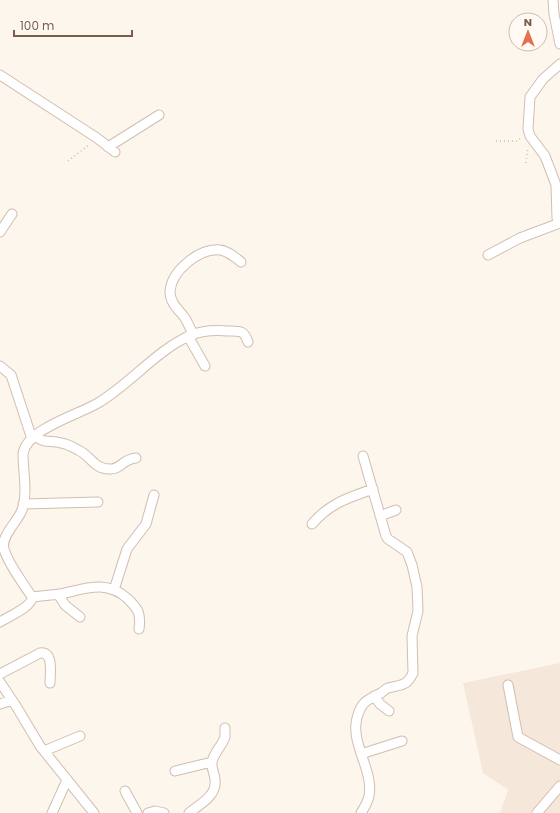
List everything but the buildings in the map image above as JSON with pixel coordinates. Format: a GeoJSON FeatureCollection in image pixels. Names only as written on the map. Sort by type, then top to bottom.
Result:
{"type":"FeatureCollection","features":[{"type":"Feature","properties":{"kind":"street"},"geometry":{"type":"LineString","coordinates":[[553,0],[554,14],[560,44]]}},
{"type":"Feature","properties":{"kind":"street"},"geometry":{"type":"LineString","coordinates":[[488,256],[520,238],[560,223],[557,218],[556,185],[545,156],[529,132],[529,102],[532,93],[543,79],[560,64]]}},
{"type":"Feature","properties":{"kind":"street"},"geometry":{"type":"LineString","coordinates":[[0,75],[112,149],[159,115]]}},
{"type":"Feature","properties":{"kind":"street"},"geometry":{"type":"LineString","coordinates":[[0,232],[12,214]]}},
{"type":"Feature","properties":{"kind":"street"},"geometry":{"type":"LineString","coordinates":[[205,366],[184,318],[172,302],[170,292],[172,283],[179,269],[189,260],[205,252],[219,250],[227,252],[241,262]]}},
{"type":"Feature","properties":{"kind":"street"},"geometry":{"type":"LineString","coordinates":[[0,622],[30,604],[32,600],[32,597],[4,548],[5,538],[20,513],[23,504],[23,449],[34,437],[51,425],[84,411],[111,395],[154,359],[191,335],[222,331],[244,332],[248,342]]}},
{"type":"Feature","properties":{"kind":"street"},"geometry":{"type":"LineString","coordinates":[[0,366],[11,375],[34,437],[44,442],[61,443],[80,450],[98,468],[116,469],[127,459],[136,458]]}},
{"type":"Feature","properties":{"kind":"street"},"geometry":{"type":"LineString","coordinates":[[361,813],[369,799],[370,789],[356,731],[357,718],[363,704],[386,689],[405,684],[408,682],[413,673],[412,632],[418,605],[417,587],[412,565],[407,552],[388,539],[363,456]]}},
{"type":"Feature","properties":{"kind":"street"},"geometry":{"type":"LineString","coordinates":[[312,524],[321,513],[337,502],[373,489]]}},
{"type":"Feature","properties":{"kind":"street"},"geometry":{"type":"LineString","coordinates":[[114,590],[127,548],[146,524],[154,495]]}},
{"type":"Feature","properties":{"kind":"street"},"geometry":{"type":"LineString","coordinates":[[23,504],[98,502]]}},
{"type":"Feature","properties":{"kind":"street"},"geometry":{"type":"LineString","coordinates":[[380,516],[396,510]]}},
{"type":"Feature","properties":{"kind":"street"},"geometry":{"type":"LineString","coordinates":[[32,597],[94,587],[108,588],[123,595],[136,607],[140,617],[139,629]]}},
{"type":"Feature","properties":{"kind":"street"},"geometry":{"type":"LineString","coordinates":[[58,594],[65,605],[80,617]]}},
{"type":"Feature","properties":{"kind":"street"},"geometry":{"type":"LineString","coordinates":[[0,674],[40,653],[45,653],[50,659],[50,683]]}},
{"type":"Feature","properties":{"kind":"street"},"geometry":{"type":"LineString","coordinates":[[0,682],[44,751],[94,813]]}},
{"type":"Feature","properties":{"kind":"street"},"geometry":{"type":"LineString","coordinates":[[508,685],[518,738],[560,760]]}},
{"type":"Feature","properties":{"kind":"street"},"geometry":{"type":"LineString","coordinates":[[374,696],[380,704],[388,710]]}},
{"type":"Feature","properties":{"kind":"street"},"geometry":{"type":"LineString","coordinates":[[0,704],[12,700]]}},
{"type":"Feature","properties":{"kind":"street"},"geometry":{"type":"LineString","coordinates":[[189,813],[213,792],[215,781],[212,762],[216,750],[225,737],[225,728]]}},
{"type":"Feature","properties":{"kind":"street"},"geometry":{"type":"LineString","coordinates":[[44,751],[80,736]]}},
{"type":"Feature","properties":{"kind":"street"},"geometry":{"type":"LineString","coordinates":[[361,754],[402,741]]}},
{"type":"Feature","properties":{"kind":"street"},"geometry":{"type":"LineString","coordinates":[[175,771],[212,762]]}},
{"type":"Feature","properties":{"kind":"street"},"geometry":{"type":"LineString","coordinates":[[52,813],[67,780]]}},
{"type":"Feature","properties":{"kind":"street"},"geometry":{"type":"LineString","coordinates":[[538,813],[560,786]]}},
{"type":"Feature","properties":{"kind":"street"},"geometry":{"type":"LineString","coordinates":[[125,791],[137,813]]}},
{"type":"Feature","properties":{"kind":"street"},"geometry":{"type":"LineString","coordinates":[[148,813],[164,813]]}},
{"type":"Feature","properties":{"kind":"path"},"geometry":{"type":"LineString","coordinates":[[496,141],[517,141],[529,132]]}},
{"type":"Feature","properties":{"kind":"path"},"geometry":{"type":"LineString","coordinates":[[526,163],[529,132]]}},
{"type":"Feature","properties":{"kind":"path"},"geometry":{"type":"LineString","coordinates":[[68,161],[97,138]]}},
{"type":"Feature","properties":{"kind":"shaded area"},"geometry":{"type":"Polygon","coordinates":[[[560,663],[560,813],[500,813],[508,790],[483,773],[463,683],[560,663]]]}}]}
